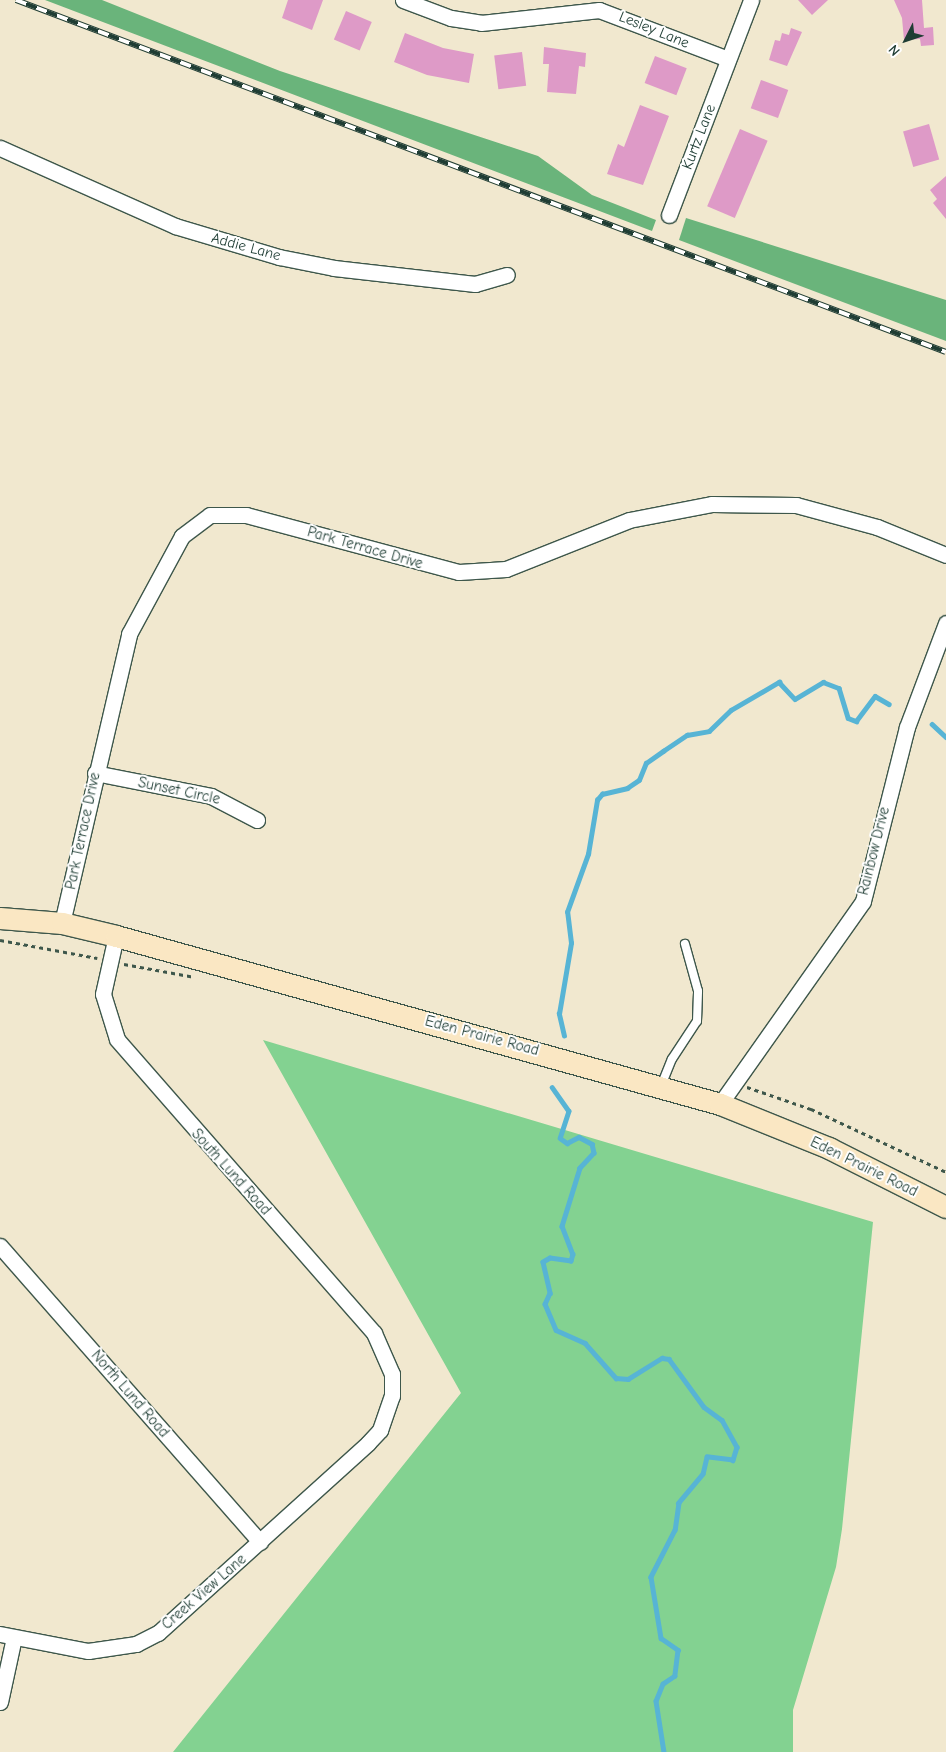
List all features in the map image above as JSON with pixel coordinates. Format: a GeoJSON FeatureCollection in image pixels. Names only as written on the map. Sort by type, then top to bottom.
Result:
{"type":"FeatureCollection","features":[{"type":"Feature","properties":{"kind":"main road","name":"Eden Prairie Road"},"geometry":{"type":"LineString","coordinates":[[0,918],[62,923],[116,936],[662,1086],[720,1104],[829,1148],[946,1207]]}},
{"type":"Feature","properties":{"kind":"street","name":"Lesley Lane"},"geometry":{"type":"LineString","coordinates":[[403,0],[451,18],[480,23],[599,10],[728,59]]}},
{"type":"Feature","properties":{"kind":"street","name":"Kurtz Lane"},"geometry":{"type":"LineString","coordinates":[[669,215],[751,0]]}},
{"type":"Feature","properties":{"kind":"street","name":"Addie Lane"},"geometry":{"type":"LineString","coordinates":[[0,148],[175,226],[279,257],[334,268],[475,284],[507,275]]}},
{"type":"Feature","properties":{"kind":"street","name":"Park Terrace Drive"},"geometry":{"type":"LineString","coordinates":[[62,923],[95,773],[129,634],[145,597],[182,536],[210,514],[246,515],[459,572],[506,569],[630,520],[712,504],[796,506],[877,527],[946,555]]}},
{"type":"Feature","properties":{"kind":"street","name":"Rainbow Drive"},"geometry":{"type":"LineString","coordinates":[[720,1104],[863,901],[907,727],[946,624]]}},
{"type":"Feature","properties":{"kind":"street","name":"Sunset Circle"},"geometry":{"type":"LineString","coordinates":[[95,773],[211,796],[257,820]]}},
{"type":"Feature","properties":{"kind":"street","name":"South Lund Road"},"geometry":{"type":"LineString","coordinates":[[116,936],[108,960],[103,994],[117,1039],[374,1333],[387,1360],[392,1396]]}},
{"type":"Feature","properties":{"kind":"street","name":"North Lund Road"},"geometry":{"type":"LineString","coordinates":[[0,1246],[260,1542]]}},
{"type":"Feature","properties":{"kind":"street","name":"Creek View Lane"},"geometry":{"type":"LineString","coordinates":[[0,1702],[7,1636],[88,1651],[136,1644],[178,1619],[368,1443],[380,1430],[392,1396]]}},
{"type":"Feature","properties":{"kind":"lane"},"geometry":{"type":"LineString","coordinates":[[662,1086],[672,1060],[697,1022],[698,991],[685,944]]}},
{"type":"Feature","properties":{"kind":"path"},"geometry":{"type":"LineString","coordinates":[[0,940],[198,977]]}},
{"type":"Feature","properties":{"kind":"path"},"geometry":{"type":"LineString","coordinates":[[734,1083],[811,1109],[946,1172]]}},
{"type":"Feature","properties":{"kind":"green space"},"geometry":{"type":"Polygon","coordinates":[[[45,0],[102,0],[280,71],[538,156],[592,195],[656,220],[652,231],[45,0]]]}},
{"type":"Feature","properties":{"kind":"green space"},"geometry":{"type":"Polygon","coordinates":[[[686,218],[946,300],[946,341],[679,240],[686,218]]]}},
{"type":"Feature","properties":{"kind":"green space"},"geometry":{"type":"Polygon","coordinates":[[[263,1040],[873,1222],[842,1529],[836,1567],[793,1710],[793,1752],[173,1752],[461,1393],[263,1040]]]}},
{"type":"Feature","properties":{"kind":"building"},"geometry":{"type":"Polygon","coordinates":[[[288,0],[323,0],[312,30],[282,18],[288,0]]]}},
{"type":"Feature","properties":{"kind":"building"},"geometry":{"type":"Polygon","coordinates":[[[798,0],[828,0],[812,15],[798,0]]]}},
{"type":"Feature","properties":{"kind":"building"},"geometry":{"type":"Polygon","coordinates":[[[894,0],[922,0],[924,28],[933,27],[934,45],[921,46],[920,39],[904,40],[902,18],[894,0]]]}},
{"type":"Feature","properties":{"kind":"building"},"geometry":{"type":"Polygon","coordinates":[[[346,11],[372,22],[360,50],[334,40],[346,11]]]}},
{"type":"Feature","properties":{"kind":"building"},"geometry":{"type":"Polygon","coordinates":[[[791,28],[802,32],[787,66],[769,60],[775,40],[780,41],[782,33],[789,35],[791,28]]]}},
{"type":"Feature","properties":{"kind":"building"},"geometry":{"type":"Polygon","coordinates":[[[405,33],[443,48],[474,54],[469,83],[427,75],[394,62],[405,33]]]}},
{"type":"Feature","properties":{"kind":"building"},"geometry":{"type":"Polygon","coordinates":[[[544,47],[586,53],[585,67],[579,66],[576,94],[547,92],[549,64],[543,64],[544,47]]]}},
{"type":"Feature","properties":{"kind":"building"},"geometry":{"type":"Polygon","coordinates":[[[522,52],[526,86],[498,89],[494,55],[522,52]]]}},
{"type":"Feature","properties":{"kind":"building"},"geometry":{"type":"Polygon","coordinates":[[[655,56],[687,68],[676,95],[645,83],[655,56]]]}},
{"type":"Feature","properties":{"kind":"building"},"geometry":{"type":"Polygon","coordinates":[[[761,80],[788,90],[778,118],[751,108],[761,80]]]}},
{"type":"Feature","properties":{"kind":"building"},"geometry":{"type":"Polygon","coordinates":[[[640,105],[669,116],[643,185],[607,174],[618,144],[624,147],[640,105]]]}},
{"type":"Feature","properties":{"kind":"building"},"geometry":{"type":"Polygon","coordinates":[[[929,124],[939,160],[913,167],[903,131],[929,124]]]}},
{"type":"Feature","properties":{"kind":"building"},"geometry":{"type":"Polygon","coordinates":[[[740,129],[768,141],[735,218],[707,206],[740,129]]]}},
{"type":"Feature","properties":{"kind":"building"},"geometry":{"type":"Polygon","coordinates":[[[946,176],[946,219],[933,203],[937,199],[930,190],[946,176]]]}},
{"type":"Feature","properties":{"kind":"waterway"},"geometry":{"type":"LineString","coordinates":[[564,1036],[559,1014],[571,943],[567,912],[588,854],[597,800],[602,794],[627,788],[639,780],[646,763],[663,751],[687,735],[709,731],[731,710],[779,682],[795,699],[823,682],[839,688],[848,718],[856,721],[875,696],[889,704]]}},
{"type":"Feature","properties":{"kind":"waterway"},"geometry":{"type":"LineString","coordinates":[[932,724],[946,737]]}},
{"type":"Feature","properties":{"kind":"waterway"},"geometry":{"type":"LineString","coordinates":[[552,1087],[569,1111],[560,1138],[567,1143],[579,1137],[592,1144],[594,1153],[580,1168],[562,1226],[573,1254],[571,1261],[550,1258],[543,1262],[550,1293],[545,1304],[556,1330],[585,1343],[616,1378],[628,1379],[662,1358],[669,1359],[704,1407],[722,1420],[737,1447],[733,1460],[707,1457],[703,1474],[679,1503],[675,1530],[651,1577],[661,1638],[678,1650],[675,1676],[663,1684],[656,1701],[664,1752]]}},
{"type":"Feature","properties":{"kind":"railway"},"geometry":{"type":"LineString","coordinates":[[16,0],[946,352]]}}]}
